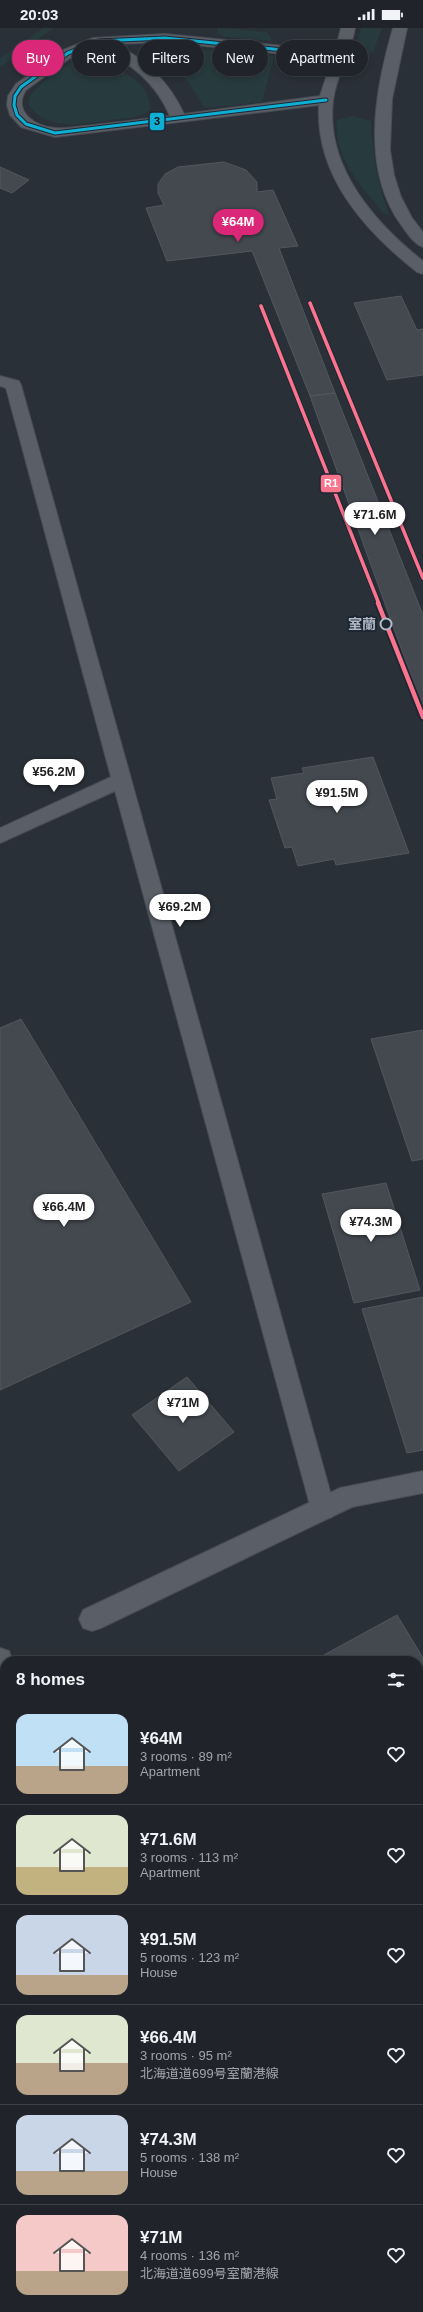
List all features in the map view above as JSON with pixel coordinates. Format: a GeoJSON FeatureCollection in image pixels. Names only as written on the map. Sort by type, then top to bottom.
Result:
{"type":"FeatureCollection","features":[{"type":"Feature","properties":{"kind":"street"},"geometry":{"type":"LineString","coordinates":[[345,40],[348,28]]}},
{"type":"Feature","properties":{"kind":"street"},"geometry":{"type":"LineString","coordinates":[[400,28],[392,54],[386,90],[382,153],[390,188],[403,218],[423,242]]}},
{"type":"Feature","properties":{"kind":"street"},"geometry":{"type":"LineString","coordinates":[[120,40],[165,38],[276,49]]}},
{"type":"Feature","properties":{"kind":"street"},"geometry":{"type":"LineString","coordinates":[[72,51],[21,87],[15,96],[14,105],[17,115],[26,124],[55,133],[180,119],[326,100]]}},
{"type":"Feature","properties":{"kind":"street"},"geometry":{"type":"LineString","coordinates":[[130,58],[152,74],[170,96],[180,119]]}},
{"type":"Feature","properties":{"kind":"street"},"geometry":{"type":"LineString","coordinates":[[334,76],[326,100],[325,125],[330,152],[361,211],[383,235],[423,269]]}},
{"type":"Feature","properties":{"kind":"street"},"geometry":{"type":"LineString","coordinates":[[0,381],[13,385],[323,1509]]}},
{"type":"Feature","properties":{"kind":"street"},"geometry":{"type":"LineString","coordinates":[[0,836],[122,780]]}},
{"type":"Feature","properties":{"kind":"street"},"geometry":{"type":"LineString","coordinates":[[92,1619],[349,1496],[423,1482]]}},
{"type":"Feature","properties":{"kind":"green space"},"geometry":{"type":"Polygon","coordinates":[[[43,28],[54,28],[37,40],[26,40],[43,28]]]}},
{"type":"Feature","properties":{"kind":"green space"},"geometry":{"type":"Polygon","coordinates":[[[217,28],[267,32],[273,41],[224,37],[217,33],[217,28]]]}},
{"type":"Feature","properties":{"kind":"green space"},"geometry":{"type":"Polygon","coordinates":[[[361,28],[382,28],[373,52],[368,54],[368,40],[358,40],[361,28]]]}},
{"type":"Feature","properties":{"kind":"green space"},"geometry":{"type":"Polygon","coordinates":[[[12,50],[12,58],[0,67],[0,58],[12,50]]]}},
{"type":"Feature","properties":{"kind":"green space"},"geometry":{"type":"Polygon","coordinates":[[[204,50],[212,51],[212,76],[268,76],[268,55],[274,56],[262,102],[205,108],[184,76],[204,76],[204,50]]]}},
{"type":"Feature","properties":{"kind":"green space"},"geometry":{"type":"Polygon","coordinates":[[[72,62],[72,76],[129,76],[138,82],[145,90],[149,99],[150,110],[142,115],[132,118],[90,123],[66,124],[45,119],[36,113],[28,104],[30,95],[51,76],[64,76],[64,67],[72,62]]]}},
{"type":"Feature","properties":{"kind":"green space"},"geometry":{"type":"Polygon","coordinates":[[[353,116],[371,121],[376,169],[389,215],[383,213],[350,170],[339,146],[337,120],[353,116]]]}},
{"type":"Feature","properties":{"kind":"building"},"geometry":{"type":"Polygon","coordinates":[[[224,162],[246,170],[257,182],[257,192],[273,190],[298,246],[279,248],[335,393],[310,396],[252,251],[167,261],[146,208],[164,205],[158,193],[158,184],[165,174],[178,167],[224,162]]]}},
{"type":"Feature","properties":{"kind":"building"},"geometry":{"type":"Polygon","coordinates":[[[0,167],[29,180],[12,193],[0,188],[0,167]]]}},
{"type":"Feature","properties":{"kind":"building"},"geometry":{"type":"Polygon","coordinates":[[[401,296],[417,330],[423,329],[423,375],[387,380],[354,303],[401,296]]]}},
{"type":"Feature","properties":{"kind":"building"},"geometry":{"type":"Polygon","coordinates":[[[335,393],[423,615],[423,709],[310,396],[335,393]]]}},
{"type":"Feature","properties":{"kind":"building"},"geometry":{"type":"Polygon","coordinates":[[[373,757],[409,853],[336,865],[334,859],[298,866],[292,847],[285,848],[269,800],[277,799],[271,778],[304,773],[302,768],[373,757]]]}},
{"type":"Feature","properties":{"kind":"building"},"geometry":{"type":"Polygon","coordinates":[[[21,1019],[191,1302],[0,1390],[0,1028],[21,1019]]]}},
{"type":"Feature","properties":{"kind":"building"},"geometry":{"type":"Polygon","coordinates":[[[423,1030],[423,1159],[412,1161],[371,1039],[423,1030]]]}},
{"type":"Feature","properties":{"kind":"building"},"geometry":{"type":"Polygon","coordinates":[[[386,1183],[420,1290],[354,1303],[322,1194],[386,1183]]]}},
{"type":"Feature","properties":{"kind":"building"},"geometry":{"type":"Polygon","coordinates":[[[423,1297],[423,1450],[407,1453],[362,1309],[423,1297]]]}},
{"type":"Feature","properties":{"kind":"building"},"geometry":{"type":"Polygon","coordinates":[[[187,1377],[234,1432],[179,1471],[132,1415],[187,1377]]]}},
{"type":"Feature","properties":{"kind":"building"},"geometry":{"type":"Polygon","coordinates":[[[397,1615],[422,1656],[322,1656],[397,1615]]]}},
{"type":"Feature","properties":{"kind":"transit line","name":"3"},"geometry":{"type":"LineString","coordinates":[[276,49],[165,38],[98,41],[68,53],[21,87],[15,96],[14,105],[17,115],[26,124],[55,133],[99,129],[326,100]]}},
{"type":"Feature","properties":{"kind":"transit line","name":"R1"},"geometry":{"type":"LineString","coordinates":[[310,303],[423,578]]}},
{"type":"Feature","properties":{"kind":"transit line","name":"R1"},"geometry":{"type":"LineString","coordinates":[[261,306],[423,717]]}},
{"type":"Feature","properties":{"kind":"place","name":"室蘭"},"geometry":{"type":"Point","coordinates":[386,624]}}]}
